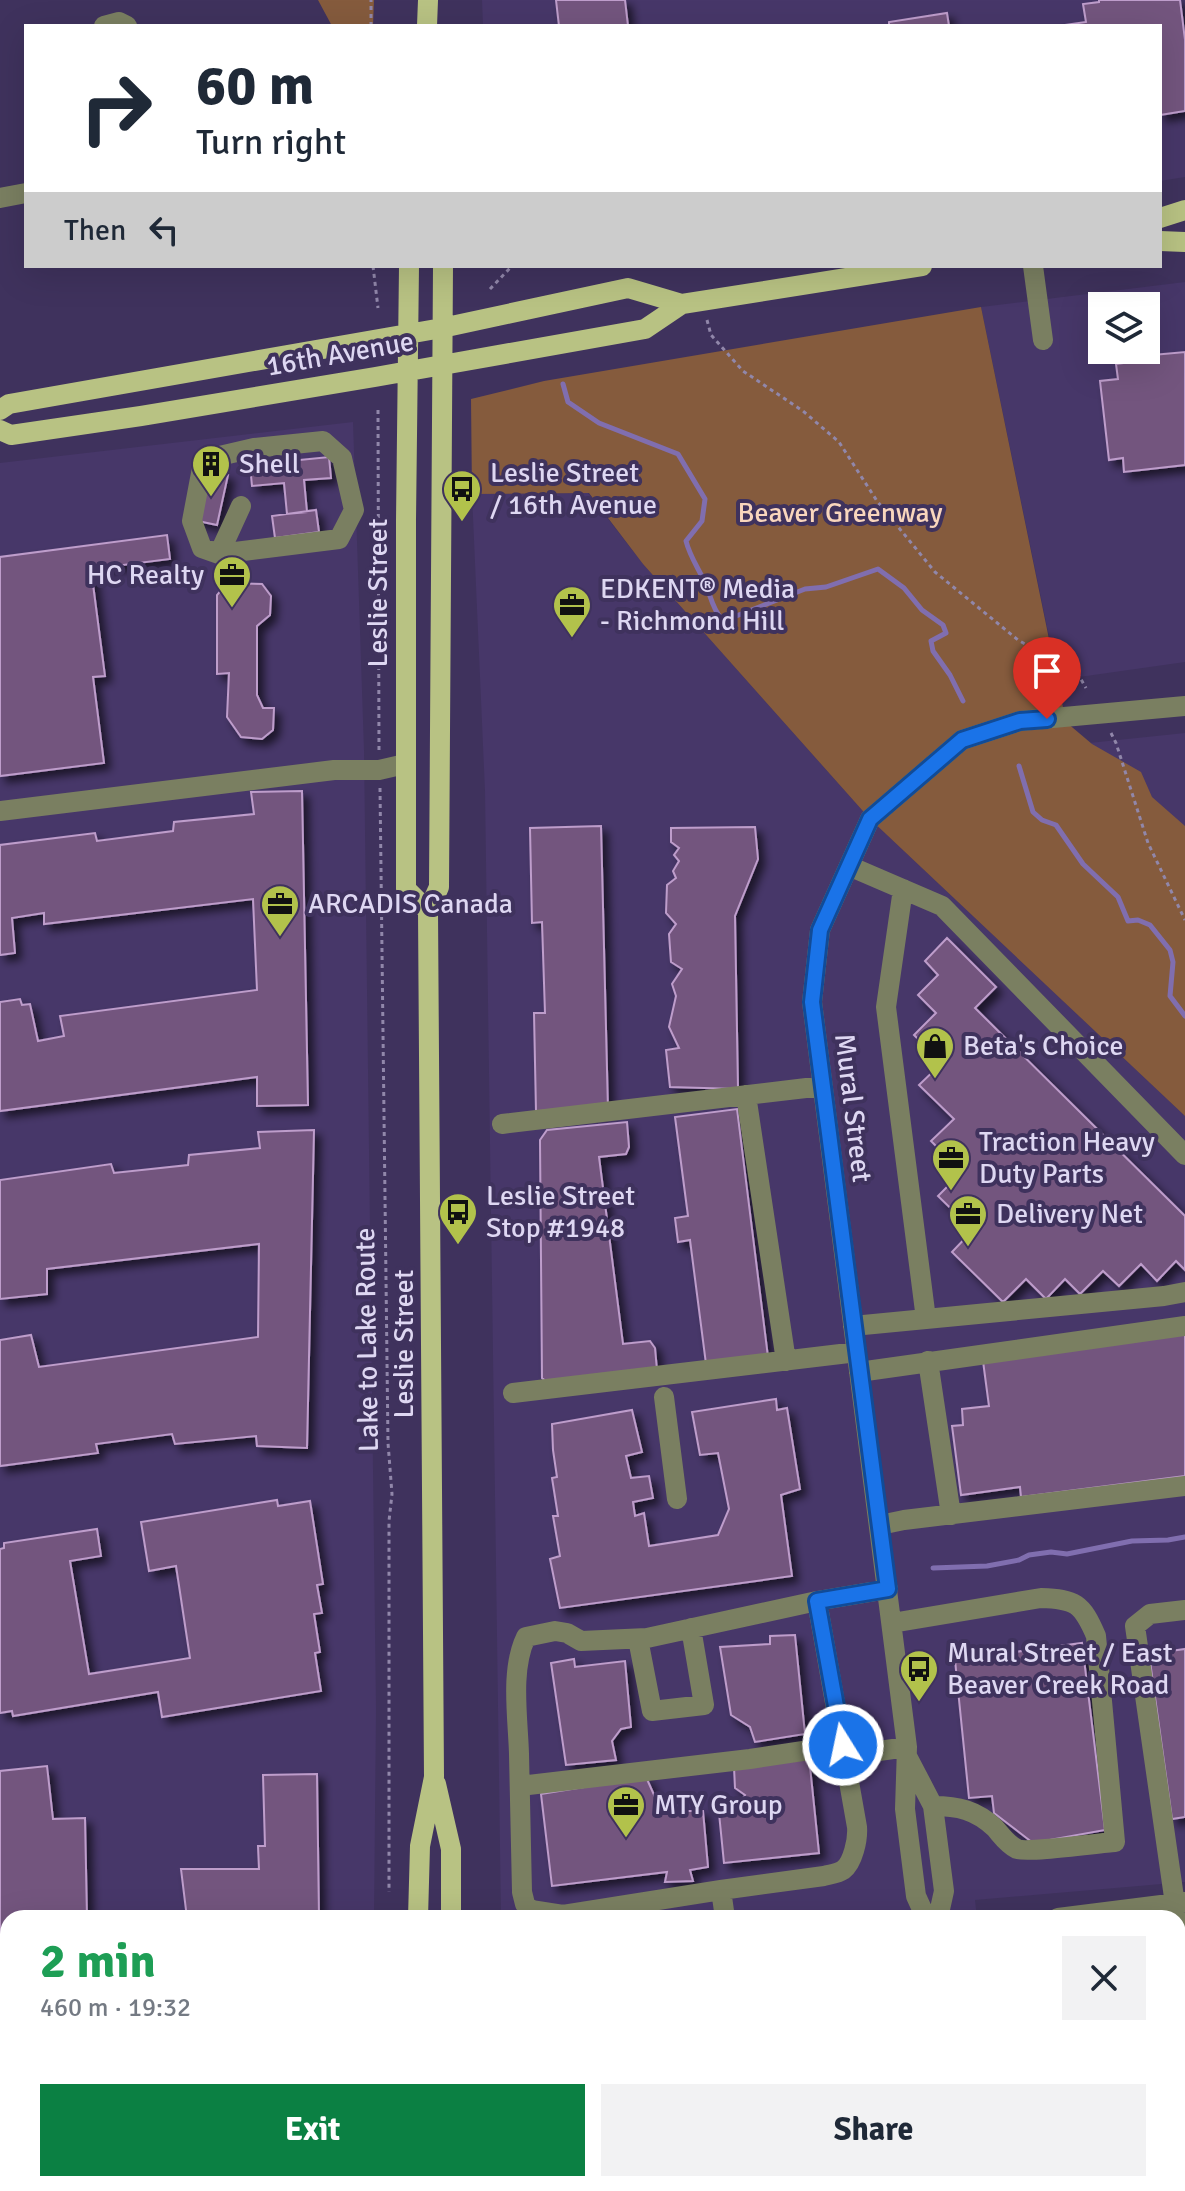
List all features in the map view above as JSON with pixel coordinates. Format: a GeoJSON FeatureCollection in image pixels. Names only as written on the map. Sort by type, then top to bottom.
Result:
{"type":"FeatureCollection","features":[{"type":"Feature","properties":{"kind":"main road"},"geometry":{"type":"LineString","coordinates":[[427,24],[428,0]]}},
{"type":"Feature","properties":{"kind":"main road"},"geometry":{"type":"LineString","coordinates":[[1162,217],[1185,210]]}},
{"type":"Feature","properties":{"kind":"main road"},"geometry":{"type":"LineString","coordinates":[[1162,241],[1185,242]]}},
{"type":"Feature","properties":{"kind":"main road","name":"Leslie Street"},"geometry":{"type":"LineString","coordinates":[[409,268],[406,889],[428,911]]}},
{"type":"Feature","properties":{"kind":"main road","name":"Leslie Street"},"geometry":{"type":"LineString","coordinates":[[418,1910],[420,1846],[434,1777],[428,911],[439,887],[443,268]]}},
{"type":"Feature","properties":{"kind":"main road","name":"16th Avenue"},"geometry":{"type":"LineString","coordinates":[[0,430],[11,435],[26,433],[409,372],[645,329],[692,302],[909,268]]}},
{"type":"Feature","properties":{"kind":"main road","name":"16th Avenue"},"geometry":{"type":"LineString","coordinates":[[0,410],[9,404],[442,328],[628,288],[692,302]]}},
{"type":"Feature","properties":{"kind":"main road","name":"Leslie Street"},"geometry":{"type":"LineString","coordinates":[[434,1777],[451,1849],[451,1910]]}},
{"type":"Feature","properties":{"kind":"street"},"geometry":{"type":"LineString","coordinates":[[0,198],[24,193]]}},
{"type":"Feature","properties":{"kind":"street"},"geometry":{"type":"LineString","coordinates":[[1033,268],[1043,340]]}},
{"type":"Feature","properties":{"kind":"street"},"geometry":{"type":"LineString","coordinates":[[323,441],[342,458],[354,510],[339,539],[219,554],[202,548],[192,521],[202,468],[211,458],[254,448],[323,441]]}},
{"type":"Feature","properties":{"kind":"street"},"geometry":{"type":"LineString","coordinates":[[219,554],[241,506]]}},
{"type":"Feature","properties":{"kind":"street","name":"Mural Street"},"geometry":{"type":"LineString","coordinates":[[922,1910],[916,1896],[905,1809],[907,1752],[812,1002],[820,930],[870,819],[962,740],[1020,721],[1185,706]]}},
{"type":"Feature","properties":{"kind":"street"},"geometry":{"type":"LineString","coordinates":[[0,811],[334,770],[379,770],[405,764]]}},
{"type":"Feature","properties":{"kind":"street"},"geometry":{"type":"LineString","coordinates":[[849,866],[942,906],[1185,1155]]}},
{"type":"Feature","properties":{"kind":"street"},"geometry":{"type":"LineString","coordinates":[[903,889],[886,1007],[926,1319]]}},
{"type":"Feature","properties":{"kind":"street"},"geometry":{"type":"LineString","coordinates":[[502,1124],[823,1086]]}},
{"type":"Feature","properties":{"kind":"street"},"geometry":{"type":"LineString","coordinates":[[746,1095],[786,1361]]}},
{"type":"Feature","properties":{"kind":"street"},"geometry":{"type":"LineString","coordinates":[[853,1326],[1185,1292]]}},
{"type":"Feature","properties":{"kind":"street"},"geometry":{"type":"LineString","coordinates":[[513,1393],[786,1361],[928,1361],[1185,1326]]}},
{"type":"Feature","properties":{"kind":"street"},"geometry":{"type":"LineString","coordinates":[[928,1361],[951,1515]]}},
{"type":"Feature","properties":{"kind":"street"},"geometry":{"type":"LineString","coordinates":[[664,1397],[677,1499]]}},
{"type":"Feature","properties":{"kind":"street"},"geometry":{"type":"LineString","coordinates":[[880,1525],[1185,1486]]}},
{"type":"Feature","properties":{"kind":"street"},"geometry":{"type":"LineString","coordinates":[[531,1910],[525,1904],[522,1892],[517,1667],[526,1637],[555,1631],[567,1633],[581,1641],[638,1639],[888,1589]]}},
{"type":"Feature","properties":{"kind":"street"},"geometry":{"type":"LineString","coordinates":[[892,1623],[1041,1598],[1059,1599],[1074,1602],[1089,1618],[1096,1636],[1115,1842],[1021,1851],[1007,1843],[972,1811],[955,1806],[933,1806]]}},
{"type":"Feature","properties":{"kind":"street"},"geometry":{"type":"LineString","coordinates":[[595,1910],[824,1876],[840,1872],[848,1866],[858,1833],[817,1601]]}},
{"type":"Feature","properties":{"kind":"street"},"geometry":{"type":"LineString","coordinates":[[1157,1910],[1179,1908],[1175,1835],[1135,1626],[1150,1614],[1185,1610]]}},
{"type":"Feature","properties":{"kind":"street"},"geometry":{"type":"LineString","coordinates":[[638,1639],[652,1711],[704,1705],[691,1628]]}},
{"type":"Feature","properties":{"kind":"street"},"geometry":{"type":"LineString","coordinates":[[520,1786],[844,1750],[907,1752]]}},
{"type":"Feature","properties":{"kind":"street","name":"Mural Street"},"geometry":{"type":"LineString","coordinates":[[907,1752],[933,1806],[944,1891],[940,1910]]}},
{"type":"Feature","properties":{"kind":"street"},"geometry":{"type":"LineString","coordinates":[[721,1890],[724,1910]]}},
{"type":"Feature","properties":{"kind":"path"},"geometry":{"type":"LineString","coordinates":[[371,0],[371,24]]}},
{"type":"Feature","properties":{"kind":"path"},"geometry":{"type":"LineString","coordinates":[[373,268],[378,308]]}},
{"type":"Feature","properties":{"kind":"path"},"geometry":{"type":"LineString","coordinates":[[490,289],[510,268]]}},
{"type":"Feature","properties":{"kind":"path"},"geometry":{"type":"LineString","coordinates":[[692,302],[711,335],[743,371],[803,411],[839,442],[877,501],[935,572],[1018,640],[1078,674],[1086,688]]}},
{"type":"Feature","properties":{"kind":"path"},"geometry":{"type":"LineString","coordinates":[[378,410],[379,755]]}},
{"type":"Feature","properties":{"kind":"path"},"geometry":{"type":"LineString","coordinates":[[1111,733],[1148,843],[1185,920]]}},
{"type":"Feature","properties":{"kind":"path","name":"Lake to Lake Route"},"geometry":{"type":"LineString","coordinates":[[380,787],[388,1443],[392,1494],[389,1521],[389,1892]]}},
{"type":"Feature","properties":{"kind":"shaded area"},"geometry":{"type":"Polygon","coordinates":[[[482,0],[1185,0],[1185,177],[1162,181],[1162,24],[483,24],[482,0]]]}},
{"type":"Feature","properties":{"kind":"shaded area"},"geometry":{"type":"Polygon","coordinates":[[[1185,282],[1185,662],[1058,680],[981,307],[1088,294],[1088,364],[1160,364],[1160,292],[1103,292],[1185,282]]]}},
{"type":"Feature","properties":{"kind":"shaded area"},"geometry":{"type":"Polygon","coordinates":[[[353,422],[364,750],[376,1709],[374,1910],[0,1910],[0,463],[353,422]]]}},
{"type":"Feature","properties":{"kind":"shaded area"},"geometry":{"type":"Polygon","coordinates":[[[588,493],[643,564],[870,819],[1185,1116],[1185,1882],[975,1900],[976,1910],[501,1910],[485,791],[472,494],[588,493]]]}},
{"type":"Feature","properties":{"kind":"shaded area"},"geometry":{"type":"Polygon","coordinates":[[[1185,733],[1185,827],[1089,743],[1185,733]]]}},
{"type":"Feature","properties":{"kind":"green space"},"geometry":{"type":"Polygon","coordinates":[[[318,0],[374,0],[373,24],[331,24],[318,0]]]}},
{"type":"Feature","properties":{"kind":"green space","name":"Beaver Greenway"},"geometry":{"type":"Polygon","coordinates":[[[981,307],[1066,722],[1092,744],[1141,772],[1152,797],[1185,826],[1185,1116],[870,819],[643,564],[589,493],[472,494],[471,399],[544,381],[981,307]]]}},
{"type":"Feature","properties":{"kind":"building"},"geometry":{"type":"Polygon","coordinates":[[[556,0],[625,0],[628,24],[559,24],[556,0]]]}},
{"type":"Feature","properties":{"kind":"building"},"geometry":{"type":"Polygon","coordinates":[[[1180,0],[1185,40],[1185,111],[1162,115],[1162,24],[1072,24],[1086,22],[1083,4],[1180,0]]]}},
{"type":"Feature","properties":{"kind":"building"},"geometry":{"type":"Polygon","coordinates":[[[947,13],[949,24],[889,24],[947,13]]]}},
{"type":"Feature","properties":{"kind":"building"},"geometry":{"type":"Polygon","coordinates":[[[1185,352],[1185,465],[1124,472],[1123,458],[1109,460],[1100,381],[1118,379],[1116,364],[1160,364],[1160,354],[1185,352]]]}},
{"type":"Feature","properties":{"kind":"building"},"geometry":{"type":"Polygon","coordinates":[[[329,457],[331,478],[304,480],[307,512],[287,514],[284,483],[252,486],[250,465],[329,457]]]}},
{"type":"Feature","properties":{"kind":"building","name":"Shell"},"geometry":{"type":"Polygon","coordinates":[[[203,470],[228,475],[217,525],[193,520],[203,470]]]}},
{"type":"Feature","properties":{"kind":"building"},"geometry":{"type":"Polygon","coordinates":[[[316,510],[319,532],[275,538],[272,516],[316,510]]]}},
{"type":"Feature","properties":{"kind":"building"},"geometry":{"type":"Polygon","coordinates":[[[167,535],[170,559],[91,569],[105,676],[93,677],[104,763],[0,776],[0,557],[167,535]]]}},
{"type":"Feature","properties":{"kind":"building"},"geometry":{"type":"Polygon","coordinates":[[[227,583],[262,584],[271,596],[270,615],[257,626],[257,695],[263,708],[274,708],[273,730],[262,739],[241,737],[227,717],[229,673],[217,674],[217,595],[227,583]]]}},
{"type":"Feature","properties":{"kind":"building","name":"ARCADIS Canada"},"geometry":{"type":"Polygon","coordinates":[[[302,791],[308,1105],[257,1106],[257,1077],[0,1111],[0,1002],[20,999],[22,1005],[30,1004],[38,1041],[64,1036],[60,1016],[257,990],[253,899],[44,924],[44,913],[12,918],[15,953],[0,955],[0,845],[95,833],[97,841],[173,831],[174,822],[254,814],[251,792],[302,791]]]}},
{"type":"Feature","properties":{"kind":"building"},"geometry":{"type":"Polygon","coordinates":[[[601,826],[608,1110],[536,1111],[534,1013],[545,1013],[542,922],[532,923],[530,828],[601,826]]]}},
{"type":"Feature","properties":{"kind":"building"},"geometry":{"type":"Polygon","coordinates":[[[755,827],[758,859],[735,916],[738,1089],[670,1087],[666,1050],[679,1048],[669,1027],[676,996],[672,984],[682,969],[671,962],[669,934],[676,924],[666,913],[667,885],[676,878],[673,871],[679,861],[674,855],[679,848],[671,842],[671,828],[755,827]]]}},
{"type":"Feature","properties":{"kind":"building"},"geometry":{"type":"Polygon","coordinates":[[[947,938],[996,987],[975,1008],[1185,1216],[1185,1270],[1176,1261],[1157,1281],[1141,1264],[1119,1286],[1103,1271],[1080,1294],[1065,1279],[1046,1299],[1026,1279],[1003,1302],[952,1252],[973,1230],[938,1196],[962,1172],[931,1141],[954,1119],[919,1085],[942,1063],[914,1035],[936,1013],[918,995],[938,975],[925,961],[947,938]]]}},
{"type":"Feature","properties":{"kind":"building"},"geometry":{"type":"Polygon","coordinates":[[[737,1109],[768,1357],[706,1364],[690,1240],[678,1242],[675,1218],[688,1216],[675,1117],[737,1109]]]}},
{"type":"Feature","properties":{"kind":"building"},"geometry":{"type":"Polygon","coordinates":[[[627,1122],[629,1147],[626,1154],[599,1157],[623,1344],[650,1341],[655,1348],[657,1370],[548,1383],[542,1378],[540,1140],[547,1130],[627,1122]]]}},
{"type":"Feature","properties":{"kind":"building"},"geometry":{"type":"Polygon","coordinates":[[[314,1130],[307,1448],[257,1446],[256,1436],[175,1444],[172,1434],[96,1444],[98,1453],[0,1466],[0,1340],[31,1335],[39,1367],[258,1337],[259,1244],[47,1269],[47,1294],[0,1299],[0,1180],[111,1164],[114,1173],[188,1165],[189,1155],[260,1148],[258,1132],[314,1130]]]}},
{"type":"Feature","properties":{"kind":"building"},"geometry":{"type":"Polygon","coordinates":[[[1185,1334],[1185,1476],[1021,1497],[1020,1487],[961,1495],[952,1426],[963,1425],[962,1409],[989,1406],[983,1361],[1185,1334]]]}},
{"type":"Feature","properties":{"kind":"building"},"geometry":{"type":"Polygon","coordinates":[[[776,1399],[777,1410],[787,1408],[800,1489],[781,1495],[792,1576],[560,1608],[550,1559],[560,1556],[553,1516],[558,1516],[552,1478],[557,1477],[552,1424],[632,1410],[642,1452],[626,1456],[631,1478],[649,1476],[653,1498],[633,1502],[635,1516],[644,1513],[649,1546],[718,1535],[729,1509],[718,1453],[700,1455],[692,1412],[776,1399]]]}},
{"type":"Feature","properties":{"kind":"building"},"geometry":{"type":"Polygon","coordinates":[[[277,1500],[278,1506],[310,1501],[323,1584],[317,1585],[322,1613],[314,1614],[320,1652],[315,1653],[321,1691],[162,1717],[158,1692],[13,1716],[12,1711],[0,1713],[0,1549],[4,1548],[4,1543],[97,1529],[101,1556],[70,1561],[89,1674],[190,1658],[176,1566],[149,1571],[141,1522],[277,1500]]]}},
{"type":"Feature","properties":{"kind":"building"},"geometry":{"type":"Polygon","coordinates":[[[795,1635],[805,1734],[755,1742],[750,1727],[731,1715],[720,1647],[770,1644],[770,1636],[795,1635]]]}},
{"type":"Feature","properties":{"kind":"building"},"geometry":{"type":"Polygon","coordinates":[[[1082,1643],[1105,1830],[1033,1843],[994,1813],[992,1796],[969,1798],[955,1660],[1082,1643]]]}},
{"type":"Feature","properties":{"kind":"building"},"geometry":{"type":"Polygon","coordinates":[[[1185,1649],[1185,1817],[1172,1819],[1149,1654],[1185,1649]]]}},
{"type":"Feature","properties":{"kind":"building"},"geometry":{"type":"Polygon","coordinates":[[[574,1659],[575,1667],[625,1661],[631,1727],[621,1729],[612,1741],[616,1760],[566,1765],[551,1663],[574,1659]]]}},
{"type":"Feature","properties":{"kind":"building"},"geometry":{"type":"Polygon","coordinates":[[[809,1757],[819,1853],[724,1863],[719,1813],[733,1814],[745,1795],[735,1788],[734,1767],[809,1757]]]}},
{"type":"Feature","properties":{"kind":"building"},"geometry":{"type":"Polygon","coordinates":[[[47,1766],[53,1819],[85,1818],[87,1910],[0,1910],[0,1771],[47,1766]]]}},
{"type":"Feature","properties":{"kind":"building"},"geometry":{"type":"Polygon","coordinates":[[[317,1774],[319,1910],[186,1910],[181,1869],[259,1869],[258,1846],[265,1846],[263,1775],[317,1774]]]}},
{"type":"Feature","properties":{"kind":"building","name":"MTY Group"},"geometry":{"type":"Polygon","coordinates":[[[646,1777],[659,1806],[669,1797],[682,1811],[703,1811],[708,1867],[690,1870],[693,1881],[665,1882],[667,1872],[552,1886],[541,1794],[646,1777]]]}},
{"type":"Feature","properties":{"kind":"waterway"},"geometry":{"type":"LineString","coordinates":[[563,384],[568,402],[599,423],[678,454],[705,499],[702,521],[686,541],[721,618],[731,618],[805,589],[826,587],[878,569],[904,588],[922,610],[943,625],[946,633],[931,641],[933,651],[963,701]]}},
{"type":"Feature","properties":{"kind":"waterway"},"geometry":{"type":"LineString","coordinates":[[1019,766],[1033,812],[1042,820],[1056,825],[1083,864],[1118,897],[1128,921],[1138,920],[1150,925],[1170,950],[1173,962],[1170,996],[1185,1016]]}},
{"type":"Feature","properties":{"kind":"waterway"},"geometry":{"type":"LineString","coordinates":[[933,1568],[987,1566],[1029,1555],[1051,1552],[1067,1554],[1132,1541],[1185,1537]]}},
{"type":"Feature","properties":{"kind":"place","name":"Shell"},"geometry":{"type":"Point","coordinates":[211,498]}},
{"type":"Feature","properties":{"kind":"place","name":"Leslie Street / 16th Avenue"},"geometry":{"type":"Point","coordinates":[462,523]}},
{"type":"Feature","properties":{"kind":"place","name":"HC Realty"},"geometry":{"type":"Point","coordinates":[232,609]}},
{"type":"Feature","properties":{"kind":"place","name":"EDKENT® Media - Richmond Hill"},"geometry":{"type":"Point","coordinates":[572,639]}},
{"type":"Feature","properties":{"kind":"place","name":"ARCADIS Canada"},"geometry":{"type":"Point","coordinates":[280,938]}},
{"type":"Feature","properties":{"kind":"place","name":"Beta's Choice"},"geometry":{"type":"Point","coordinates":[935,1080]}},
{"type":"Feature","properties":{"kind":"place","name":"Traction Heavy Duty Parts"},"geometry":{"type":"Point","coordinates":[951,1192]}},
{"type":"Feature","properties":{"kind":"place","name":"Leslie Street Stop #1948"},"geometry":{"type":"Point","coordinates":[458,1246]}},
{"type":"Feature","properties":{"kind":"place","name":"Delivery Net"},"geometry":{"type":"Point","coordinates":[968,1248]}},
{"type":"Feature","properties":{"kind":"place","name":"Mural Street / East Beaver Creek Road"},"geometry":{"type":"Point","coordinates":[919,1703]}},
{"type":"Feature","properties":{"kind":"place","name":"MTY Group"},"geometry":{"type":"Point","coordinates":[626,1839]}},
{"type":"Feature","properties":{"kind":"route"},"geometry":{"type":"LineString","coordinates":[[843,1745],[817,1601],[888,1589],[812,1002],[820,930],[870,819],[962,740],[1020,721],[1047,719]]}}]}
